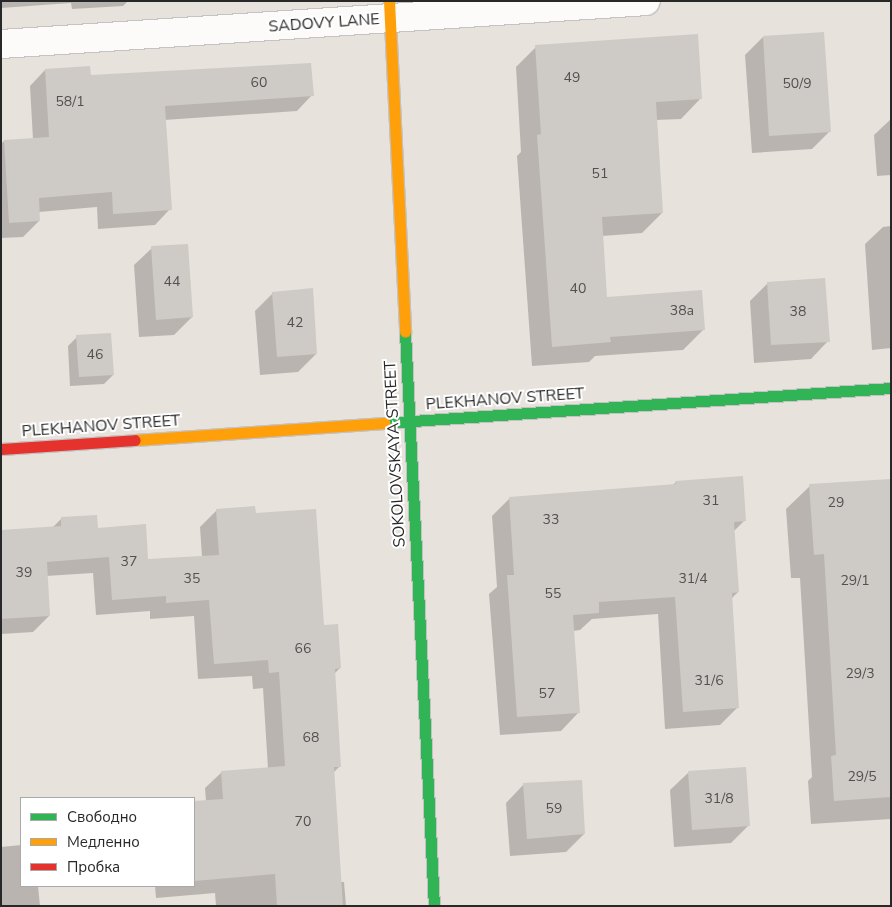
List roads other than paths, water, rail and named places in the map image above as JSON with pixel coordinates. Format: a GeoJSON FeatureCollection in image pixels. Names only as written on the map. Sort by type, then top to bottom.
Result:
{"type":"FeatureCollection","features":[{"type":"Feature","properties":{"kind":"street","name":"SADOVY LANE"},"geometry":{"type":"LineString","coordinates":[[1,44],[389,10],[646,1]]}},
{"type":"Feature","properties":{"kind":"street","name":"SOKOLOVSKAYA STREET"},"geometry":{"type":"LineString","coordinates":[[389,10],[434,906]]}},
{"type":"Feature","properties":{"kind":"street","name":"PLEKHANOV STREET"},"geometry":{"type":"LineString","coordinates":[[1,449],[891,388]]}}]}
